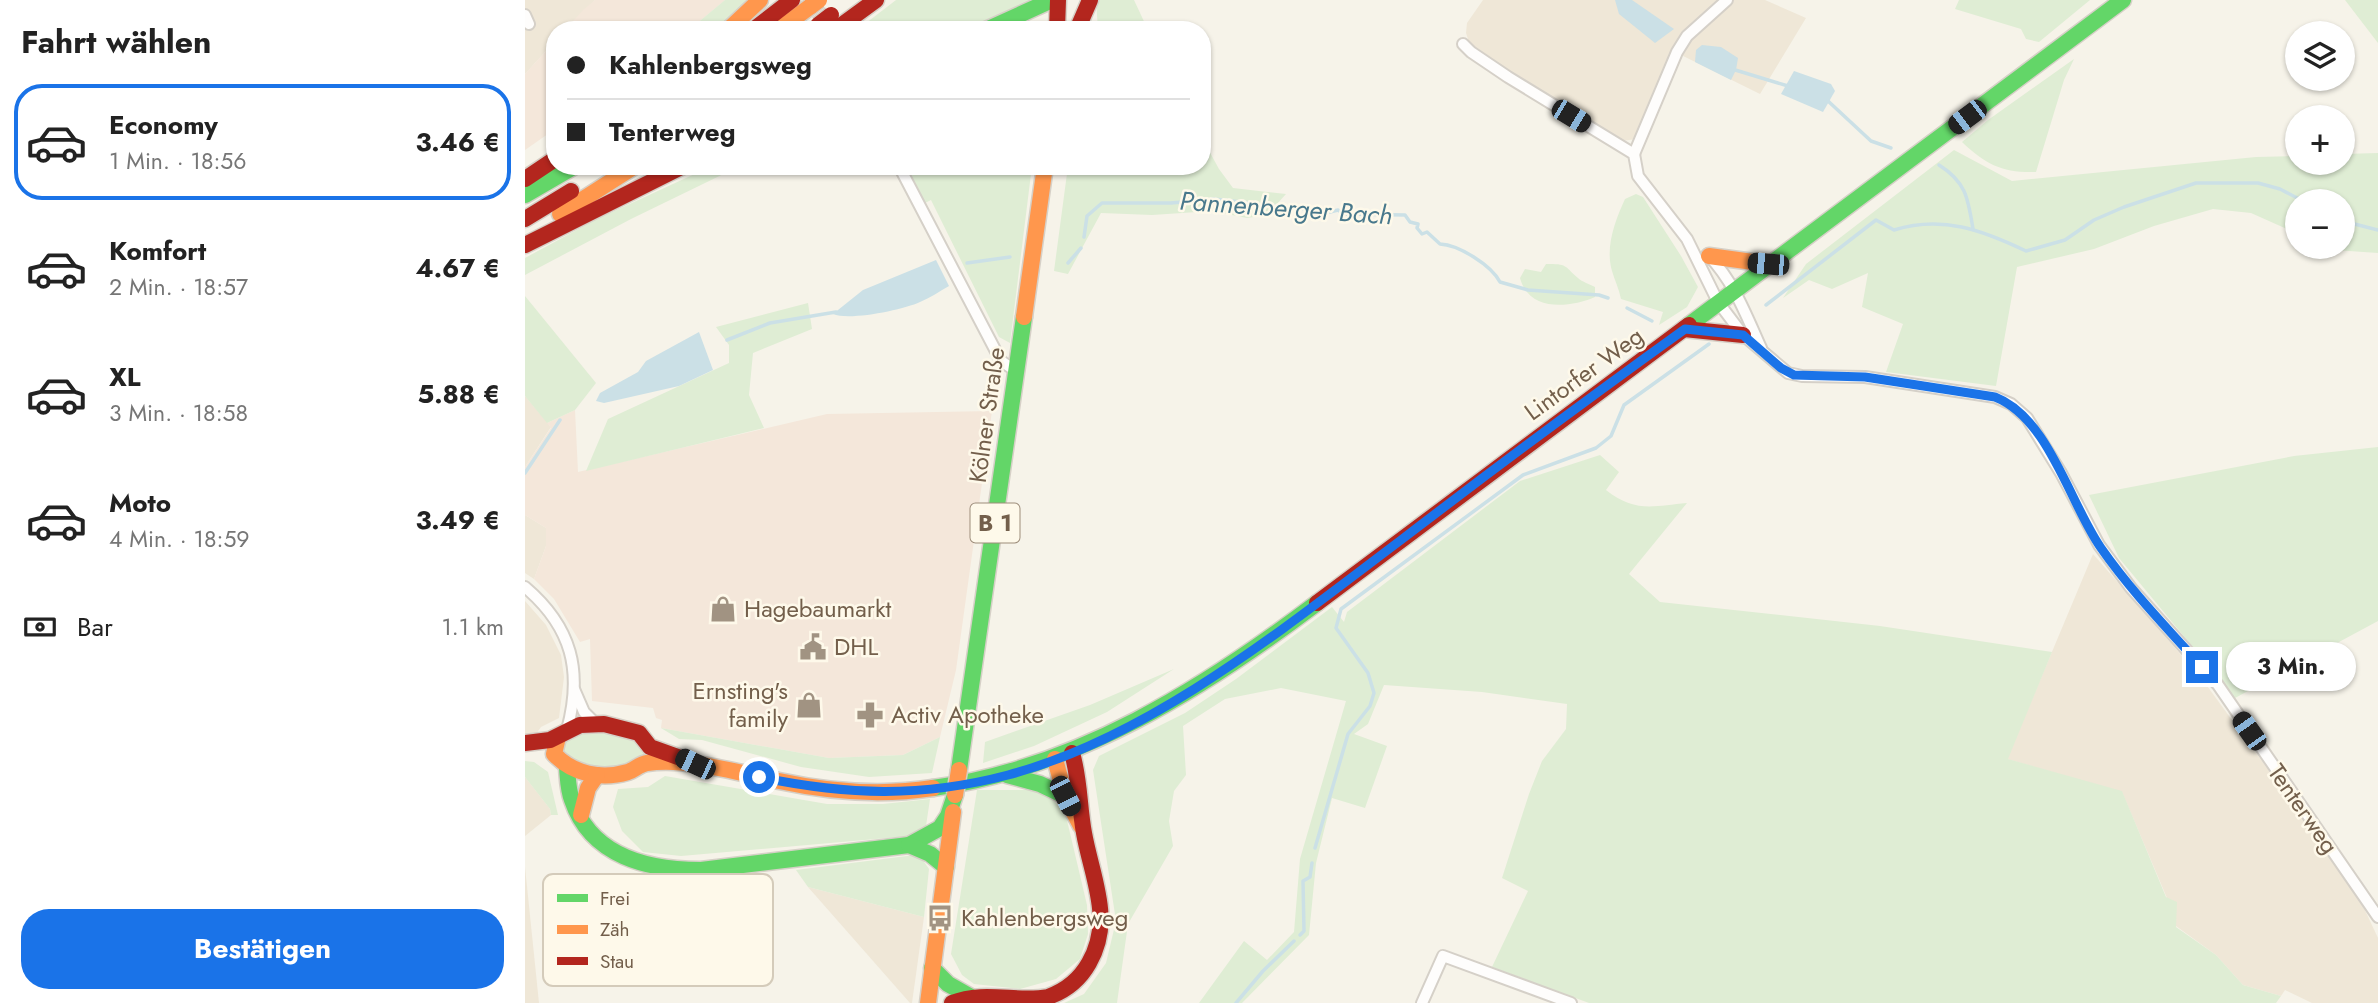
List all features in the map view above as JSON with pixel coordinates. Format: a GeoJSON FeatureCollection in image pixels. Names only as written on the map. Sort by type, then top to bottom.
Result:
{"type":"FeatureCollection","features":[{"type":"Feature","properties":{"kind":"main road"},"geometry":{"type":"LineString","coordinates":[[738,21],[760,0]]}},
{"type":"Feature","properties":{"kind":"main road"},"geometry":{"type":"LineString","coordinates":[[765,21],[792,0]]}},
{"type":"Feature","properties":{"kind":"main road"},"geometry":{"type":"LineString","coordinates":[[832,21],[852,0]]}},
{"type":"Feature","properties":{"kind":"main road"},"geometry":{"type":"LineString","coordinates":[[836,21],[876,0]]}},
{"type":"Feature","properties":{"kind":"main road"},"geometry":{"type":"LineString","coordinates":[[1006,21],[1052,0]]}},
{"type":"Feature","properties":{"kind":"main road"},"geometry":{"type":"LineString","coordinates":[[1057,21],[1058,0]]}},
{"type":"Feature","properties":{"kind":"main road"},"geometry":{"type":"LineString","coordinates":[[1081,21],[1090,0]]}},
{"type":"Feature","properties":{"kind":"main road","name":"Lintorfer Weg"},"geometry":{"type":"LineString","coordinates":[[1055,759],[1174,701],[1268,640],[2123,0]]}},
{"type":"Feature","properties":{"kind":"main road"},"geometry":{"type":"LineString","coordinates":[[790,21],[816,2]]}},
{"type":"Feature","properties":{"kind":"main road"},"geometry":{"type":"LineString","coordinates":[[525,179],[546,165]]}},
{"type":"Feature","properties":{"kind":"main road"},"geometry":{"type":"LineString","coordinates":[[525,195],[559,175]]}},
{"type":"Feature","properties":{"kind":"main road"},"geometry":{"type":"LineString","coordinates":[[525,219],[596,175]]}},
{"type":"Feature","properties":{"kind":"main road"},"geometry":{"type":"LineString","coordinates":[[525,235],[621,175]]}},
{"type":"Feature","properties":{"kind":"main road"},"geometry":{"type":"LineString","coordinates":[[525,245],[665,175]]}},
{"type":"Feature","properties":{"kind":"main road","name":"Kölner Straße"},"geometry":{"type":"LineString","coordinates":[[928,1003],[1044,175]]}},
{"type":"Feature","properties":{"kind":"main road"},"geometry":{"type":"LineString","coordinates":[[1709,256],[1768,264]]}},
{"type":"Feature","properties":{"kind":"main road"},"geometry":{"type":"LineString","coordinates":[[1685,329],[1743,335]]}},
{"type":"Feature","properties":{"kind":"main road"},"geometry":{"type":"LineString","coordinates":[[525,743],[540,742],[595,723],[618,726],[639,733],[650,747],[695,764],[808,787],[853,792],[936,789],[1007,775],[1055,759],[1065,796],[1084,832]]}},
{"type":"Feature","properties":{"kind":"main road"},"geometry":{"type":"LineString","coordinates":[[554,754],[562,733]]}},
{"type":"Feature","properties":{"kind":"main road"},"geometry":{"type":"LineString","coordinates":[[645,763],[650,747]]}},
{"type":"Feature","properties":{"kind":"main road"},"geometry":{"type":"LineString","coordinates":[[525,753],[554,754],[566,768],[573,805],[590,831],[618,856],[647,867],[675,871],[909,845],[940,828],[955,795]]}},
{"type":"Feature","properties":{"kind":"main road"},"geometry":{"type":"LineString","coordinates":[[952,1003],[971,997],[1019,1002],[1042,999],[1066,988],[1081,975],[1094,957],[1102,933],[1102,910],[1084,832],[1081,795],[1072,753]]}},
{"type":"Feature","properties":{"kind":"main road"},"geometry":{"type":"LineString","coordinates":[[566,768],[597,775],[628,772],[645,763],[695,764]]}},
{"type":"Feature","properties":{"kind":"main road"},"geometry":{"type":"LineString","coordinates":[[580,814],[587,788],[597,775]]}},
{"type":"Feature","properties":{"kind":"main road"},"geometry":{"type":"LineString","coordinates":[[1007,775],[1040,784],[1065,796]]}},
{"type":"Feature","properties":{"kind":"main road"},"geometry":{"type":"LineString","coordinates":[[909,845],[930,853],[946,867]]}},
{"type":"Feature","properties":{"kind":"main road"},"geometry":{"type":"LineString","coordinates":[[932,968],[948,984],[971,997]]}},
{"type":"Feature","properties":{"kind":"street"},"geometry":{"type":"LineString","coordinates":[[1687,239],[1638,176],[1634,154],[1677,52],[1687,36],[1727,0]]}},
{"type":"Feature","properties":{"kind":"street"},"geometry":{"type":"LineString","coordinates":[[816,2],[825,21]]}},
{"type":"Feature","properties":{"kind":"street"},"geometry":{"type":"LineString","coordinates":[[1463,44],[1508,77],[1634,154]]}},
{"type":"Feature","properties":{"kind":"street"},"geometry":{"type":"LineString","coordinates":[[904,175],[1001,361],[1016,371]]}},
{"type":"Feature","properties":{"kind":"street","name":"Tenterweg"},"geometry":{"type":"LineString","coordinates":[[1687,239],[1722,270],[1735,290],[1763,350]]}},
{"type":"Feature","properties":{"kind":"street","name":"Tenterweg"},"geometry":{"type":"LineString","coordinates":[[1687,239],[1719,302],[1743,335],[1781,368],[1794,375],[1865,377],[1982,395],[2004,401],[2019,410],[2032,425],[2061,473],[2099,545],[2131,588],[2218,685],[2378,917]]}},
{"type":"Feature","properties":{"kind":"street"},"geometry":{"type":"LineString","coordinates":[[525,587],[554,618],[567,641],[574,663],[574,689],[562,733]]}},
{"type":"Feature","properties":{"kind":"street"},"geometry":{"type":"LineString","coordinates":[[574,689],[584,712],[595,723]]}},
{"type":"Feature","properties":{"kind":"street"},"geometry":{"type":"LineString","coordinates":[[1422,1003],[1443,956],[1571,1003]]}},
{"type":"Feature","properties":{"kind":"shaded area"},"geometry":{"type":"Polygon","coordinates":[[[525,0],[595,0],[574,21],[546,21],[546,51],[525,74],[525,0]]]}},
{"type":"Feature","properties":{"kind":"shaded area"},"geometry":{"type":"Polygon","coordinates":[[[595,0],[725,0],[700,21],[573,21],[595,0]]]}},
{"type":"Feature","properties":{"kind":"shaded area"},"geometry":{"type":"Polygon","coordinates":[[[1483,0],[1765,0],[1806,18],[1760,94],[1673,51],[1636,139],[1622,141],[1475,50],[1466,33],[1467,23],[1483,0]]]}},
{"type":"Feature","properties":{"kind":"shaded area"},"geometry":{"type":"Polygon","coordinates":[[[1615,0],[1632,0],[1674,29],[1655,43],[1619,14],[1615,0]]]}},
{"type":"Feature","properties":{"kind":"shaded area"},"geometry":{"type":"Polygon","coordinates":[[[1702,45],[1721,47],[1738,58],[1731,80],[1695,62],[1696,50],[1702,45]]]}},
{"type":"Feature","properties":{"kind":"shaded area"},"geometry":{"type":"Polygon","coordinates":[[[546,51],[546,135],[525,150],[525,74],[546,51]]]}},
{"type":"Feature","properties":{"kind":"shaded area"},"geometry":{"type":"Polygon","coordinates":[[[1794,71],[1831,84],[1835,91],[1823,112],[1781,94],[1794,71]]]}},
{"type":"Feature","properties":{"kind":"shaded area"},"geometry":{"type":"Polygon","coordinates":[[[936,260],[949,286],[927,299],[876,314],[833,314],[863,290],[936,260]]]}},
{"type":"Feature","properties":{"kind":"shaded area"},"geometry":{"type":"Polygon","coordinates":[[[699,332],[713,370],[679,386],[604,403],[596,401],[600,393],[638,372],[646,361],[699,332]]]}},
{"type":"Feature","properties":{"kind":"shaded area"},"geometry":{"type":"Polygon","coordinates":[[[525,396],[551,427],[525,467],[525,396]]]}},
{"type":"Feature","properties":{"kind":"shaded area"},"geometry":{"type":"Polygon","coordinates":[[[575,410],[578,472],[827,414],[992,411],[956,670],[940,737],[903,755],[829,758],[661,728],[662,720],[656,718],[653,708],[592,701],[590,639],[580,642],[554,599],[534,579],[546,546],[546,528],[525,515],[525,467],[551,428],[547,423],[575,410]]]}},
{"type":"Feature","properties":{"kind":"shaded area"},"geometry":{"type":"Polygon","coordinates":[[[525,515],[546,528],[546,546],[534,579],[525,573],[525,515]]]}},
{"type":"Feature","properties":{"kind":"shaded area"},"geometry":{"type":"Polygon","coordinates":[[[2093,554],[2202,679],[2316,835],[2363,906],[2378,938],[2378,1003],[2312,1003],[2285,990],[2281,996],[2243,985],[2216,955],[2176,926],[2167,898],[2122,792],[2007,759],[2093,554]]]}},
{"type":"Feature","properties":{"kind":"shaded area"},"geometry":{"type":"Polygon","coordinates":[[[525,601],[546,625],[561,655],[564,677],[559,718],[541,727],[536,734],[525,735],[525,601]]]}},
{"type":"Feature","properties":{"kind":"shaded area"},"geometry":{"type":"Polygon","coordinates":[[[525,777],[550,809],[551,815],[525,836],[525,777]]]}},
{"type":"Feature","properties":{"kind":"shaded area"},"geometry":{"type":"Polygon","coordinates":[[[525,867],[539,1003],[525,1003],[525,867]]]}},
{"type":"Feature","properties":{"kind":"shaded area"},"geometry":{"type":"Polygon","coordinates":[[[808,887],[924,917],[912,1003],[910,1003],[808,887]]]}},
{"type":"Feature","properties":{"kind":"green space"},"geometry":{"type":"Polygon","coordinates":[[[725,0],[750,0],[726,21],[700,21],[725,0]]]}},
{"type":"Feature","properties":{"kind":"green space"},"geometry":{"type":"Polygon","coordinates":[[[896,0],[1040,0],[992,21],[869,21],[896,0]]]}},
{"type":"Feature","properties":{"kind":"green space"},"geometry":{"type":"Polygon","coordinates":[[[1096,0],[1134,0],[1144,21],[1097,21],[1096,0]]]}},
{"type":"Feature","properties":{"kind":"green space"},"geometry":{"type":"Polygon","coordinates":[[[1959,0],[2090,0],[2039,42],[2026,39],[2021,29],[1955,9],[1959,0]]]}},
{"type":"Feature","properties":{"kind":"green space"},"geometry":{"type":"Polygon","coordinates":[[[2345,0],[2378,0],[2378,43],[2345,0]]]}},
{"type":"Feature","properties":{"kind":"green space"},"geometry":{"type":"Polygon","coordinates":[[[2074,59],[2064,80],[2036,172],[2014,171],[1996,166],[1979,157],[1962,142],[1988,120],[2074,59]]]}},
{"type":"Feature","properties":{"kind":"green space"},"geometry":{"type":"Polygon","coordinates":[[[1954,150],[2012,181],[2285,156],[2285,175],[2355,175],[2355,154],[2378,153],[2378,253],[2355,251],[2355,189],[2285,189],[2285,228],[2251,213],[2213,209],[2154,226],[2094,249],[2017,267],[1996,386],[1886,372],[1903,324],[1862,307],[1868,273],[1832,289],[1809,280],[1783,298],[1806,264],[1954,150]]]}},
{"type":"Feature","properties":{"kind":"green space"},"geometry":{"type":"Polygon","coordinates":[[[1211,154],[1233,188],[1286,194],[1267,215],[1247,218],[1212,211],[1152,215],[1101,213],[1068,274],[1054,271],[1067,175],[1211,175],[1211,154]]]}},
{"type":"Feature","properties":{"kind":"green space"},"geometry":{"type":"Polygon","coordinates":[[[692,175],[721,175],[525,275],[525,258],[597,219],[692,175]]]}},
{"type":"Feature","properties":{"kind":"green space"},"geometry":{"type":"Polygon","coordinates":[[[911,175],[1031,175],[1010,343],[999,337],[931,200],[925,203],[911,175]]]}},
{"type":"Feature","properties":{"kind":"green space"},"geometry":{"type":"Polygon","coordinates":[[[1636,194],[1643,197],[1698,287],[1687,307],[1659,325],[1663,312],[1621,299],[1610,262],[1610,243],[1618,216],[1625,199],[1636,194]]]}},
{"type":"Feature","properties":{"kind":"green space"},"geometry":{"type":"Polygon","coordinates":[[[1546,264],[1565,266],[1595,287],[1595,297],[1562,305],[1541,302],[1532,297],[1520,278],[1525,269],[1541,272],[1546,264]]]}},
{"type":"Feature","properties":{"kind":"green space"},"geometry":{"type":"Polygon","coordinates":[[[525,296],[596,383],[575,410],[547,423],[525,396],[525,296]]]}},
{"type":"Feature","properties":{"kind":"green space"},"geometry":{"type":"Polygon","coordinates":[[[808,303],[812,329],[753,353],[749,395],[764,428],[586,471],[608,419],[729,363],[729,345],[716,327],[808,303]]]}},
{"type":"Feature","properties":{"kind":"green space"},"geometry":{"type":"Polygon","coordinates":[[[2378,447],[2378,621],[2235,698],[2119,558],[2089,495],[2294,456],[2378,447]]]}},
{"type":"Feature","properties":{"kind":"green space"},"geometry":{"type":"Polygon","coordinates":[[[1600,455],[1619,472],[1606,490],[1616,497],[1645,506],[1687,503],[1629,574],[1660,602],[1880,626],[2052,652],[2008,759],[2122,791],[2166,897],[2177,902],[2176,927],[2216,955],[2243,985],[2281,996],[2276,1003],[1589,1003],[1492,967],[1528,891],[1502,878],[1542,761],[1566,729],[1567,704],[1482,692],[1384,685],[1368,724],[1354,734],[1387,746],[1365,808],[1332,798],[1316,863],[1309,935],[1242,1003],[1199,1003],[1244,941],[1267,960],[1294,932],[1300,859],[1346,701],[1281,688],[1225,699],[1183,726],[1186,775],[1174,791],[1169,821],[1173,846],[1128,924],[1117,1003],[1064,1003],[1084,994],[1106,963],[1116,921],[1093,770],[1099,756],[1185,713],[1236,679],[1332,607],[1344,622],[1347,612],[1520,481],[1600,455]]]}},
{"type":"Feature","properties":{"kind":"green space"},"geometry":{"type":"Polygon","coordinates":[[[1174,669],[1107,712],[1034,746],[983,763],[985,742],[1090,705],[1174,669]]]}},
{"type":"Feature","properties":{"kind":"green space"},"geometry":{"type":"Polygon","coordinates":[[[661,728],[829,758],[903,755],[940,737],[932,773],[869,777],[801,767],[702,740],[679,739],[661,728]]]}},
{"type":"Feature","properties":{"kind":"green space"},"geometry":{"type":"Polygon","coordinates":[[[582,731],[609,732],[625,736],[640,744],[646,751],[636,761],[619,767],[585,768],[561,753],[568,738],[582,731]]]}},
{"type":"Feature","properties":{"kind":"green space"},"geometry":{"type":"Polygon","coordinates":[[[525,761],[534,762],[548,772],[558,815],[551,815],[550,809],[525,777],[525,761]]]}},
{"type":"Feature","properties":{"kind":"green space"},"geometry":{"type":"Polygon","coordinates":[[[665,776],[827,804],[883,804],[930,799],[926,826],[910,836],[681,856],[643,852],[622,831],[613,807],[618,789],[648,787],[665,776]]]}},
{"type":"Feature","properties":{"kind":"green space"},"geometry":{"type":"Polygon","coordinates":[[[977,790],[1033,790],[1052,798],[1066,816],[1087,905],[1088,934],[1080,959],[1056,979],[1020,989],[974,984],[962,975],[951,954],[977,790]]]}},
{"type":"Feature","properties":{"kind":"green space"},"geometry":{"type":"Polygon","coordinates":[[[915,855],[922,859],[929,869],[924,917],[808,887],[796,870],[915,855]]]}},
{"type":"Feature","properties":{"kind":"waterway"},"geometry":{"type":"LineString","coordinates":[[1732,69],[1788,86]]}},
{"type":"Feature","properties":{"kind":"waterway"},"geometry":{"type":"LineString","coordinates":[[1828,101],[1871,141],[1891,148]]}},
{"type":"Feature","properties":{"kind":"waterway"},"geometry":{"type":"LineString","coordinates":[[1939,165],[1955,178],[1964,192],[1973,229]]}},
{"type":"Feature","properties":{"kind":"waterway"},"geometry":{"type":"LineString","coordinates":[[1766,305],[1876,220],[1894,230],[1929,224],[1961,227],[1978,231],[2026,251],[2065,240],[2094,220],[2124,207],[2196,183],[2258,183],[2285,192]]}},
{"type":"Feature","properties":{"kind":"waterway","name":"Pannenberger Bach"},"geometry":{"type":"LineString","coordinates":[[1084,237],[1087,216],[1102,203],[1171,203],[1214,199],[1330,212],[1338,210],[1344,214],[1405,215],[1410,222],[1418,224],[1417,228],[1422,234],[1427,232],[1440,244],[1474,257],[1500,282],[1528,290],[1608,298]]}},
{"type":"Feature","properties":{"kind":"waterway"},"geometry":{"type":"LineString","coordinates":[[2355,224],[2378,230]]}},
{"type":"Feature","properties":{"kind":"waterway","name":"Pannenberger Bach"},"geometry":{"type":"LineString","coordinates":[[1068,263],[1081,248]]}},
{"type":"Feature","properties":{"kind":"waterway","name":"Pannenberger Bach"},"geometry":{"type":"LineString","coordinates":[[967,263],[1010,257]]}},
{"type":"Feature","properties":{"kind":"waterway","name":"Pannenberger Bach"},"geometry":{"type":"LineString","coordinates":[[1627,308],[1652,321]]}},
{"type":"Feature","properties":{"kind":"waterway","name":"Pannenberger Bach"},"geometry":{"type":"LineString","coordinates":[[727,340],[770,323],[836,312]]}},
{"type":"Feature","properties":{"kind":"waterway"},"geometry":{"type":"LineString","coordinates":[[1315,848],[1348,734],[1370,706],[1374,693],[1368,673],[1336,628],[1341,609],[1523,475],[1596,448],[1611,436],[1624,405],[1709,344]]}},
{"type":"Feature","properties":{"kind":"waterway","name":"Pannenberger Bach"},"geometry":{"type":"LineString","coordinates":[[525,473],[560,420]]}},
{"type":"Feature","properties":{"kind":"waterway"},"geometry":{"type":"LineString","coordinates":[[1300,935],[1304,931],[1303,881],[1310,877],[1312,863]]}},
{"type":"Feature","properties":{"kind":"waterway"},"geometry":{"type":"LineString","coordinates":[[1236,1003],[1263,971],[1294,941]]}},
{"type":"Feature","properties":{"kind":"traffic: fast"},"geometry":{"type":"LineString","coordinates":[[1006,21],[1052,0]]}},
{"type":"Feature","properties":{"kind":"traffic: fast"},"geometry":{"type":"LineString","coordinates":[[1689,325],[2123,0]]}},
{"type":"Feature","properties":{"kind":"traffic: fast"},"geometry":{"type":"LineString","coordinates":[[525,195],[559,175]]}},
{"type":"Feature","properties":{"kind":"traffic: fast"},"geometry":{"type":"LineString","coordinates":[[959,770],[1024,317]]}},
{"type":"Feature","properties":{"kind":"traffic: fast"},"geometry":{"type":"LineString","coordinates":[[933,788],[986,778],[1038,763],[1136,720],[1229,665],[1317,603]]}},
{"type":"Feature","properties":{"kind":"traffic: fast"},"geometry":{"type":"LineString","coordinates":[[567,768],[572,800],[593,835],[607,847],[642,863],[681,869],[701,870],[909,845],[940,828],[948,816],[955,795]]}},
{"type":"Feature","properties":{"kind":"traffic: fast"},"geometry":{"type":"LineString","coordinates":[[1007,775],[1040,784],[1065,796]]}},
{"type":"Feature","properties":{"kind":"traffic: fast"},"geometry":{"type":"LineString","coordinates":[[909,845],[930,854],[946,867]]}},
{"type":"Feature","properties":{"kind":"traffic: fast"},"geometry":{"type":"LineString","coordinates":[[932,968],[948,984],[971,997]]}},
{"type":"Feature","properties":{"kind":"traffic: slow"},"geometry":{"type":"LineString","coordinates":[[738,21],[760,0]]}},
{"type":"Feature","properties":{"kind":"traffic: slow"},"geometry":{"type":"LineString","coordinates":[[811,6],[819,0]]}},
{"type":"Feature","properties":{"kind":"traffic: slow"},"geometry":{"type":"LineString","coordinates":[[790,21],[811,6]]}},
{"type":"Feature","properties":{"kind":"traffic: slow"},"geometry":{"type":"LineString","coordinates":[[560,214],[621,175]]}},
{"type":"Feature","properties":{"kind":"traffic: slow"},"geometry":{"type":"LineString","coordinates":[[1024,317],[1044,175]]}},
{"type":"Feature","properties":{"kind":"traffic: slow"},"geometry":{"type":"LineString","coordinates":[[1709,256],[1768,264]]}},
{"type":"Feature","properties":{"kind":"traffic: slow"},"geometry":{"type":"LineString","coordinates":[[558,737],[554,754],[570,766],[588,774],[618,774],[647,763],[679,762],[836,790],[894,792],[933,788]]}},
{"type":"Feature","properties":{"kind":"traffic: slow"},"geometry":{"type":"LineString","coordinates":[[1055,759],[1065,796],[1081,826]]}},
{"type":"Feature","properties":{"kind":"traffic: slow"},"geometry":{"type":"LineString","coordinates":[[955,795],[959,770]]}},
{"type":"Feature","properties":{"kind":"traffic: slow"},"geometry":{"type":"LineString","coordinates":[[581,815],[588,788],[597,775]]}},
{"type":"Feature","properties":{"kind":"traffic: slow"},"geometry":{"type":"LineString","coordinates":[[928,1003],[953,812]]}},
{"type":"Feature","properties":{"kind":"traffic: jam"},"geometry":{"type":"LineString","coordinates":[[765,21],[792,0]]}},
{"type":"Feature","properties":{"kind":"traffic: jam"},"geometry":{"type":"LineString","coordinates":[[847,21],[876,0]]}},
{"type":"Feature","properties":{"kind":"traffic: jam"},"geometry":{"type":"LineString","coordinates":[[1057,21],[1058,0]]}},
{"type":"Feature","properties":{"kind":"traffic: jam"},"geometry":{"type":"LineString","coordinates":[[1081,21],[1090,0]]}},
{"type":"Feature","properties":{"kind":"traffic: jam"},"geometry":{"type":"LineString","coordinates":[[823,21],[831,15]]}},
{"type":"Feature","properties":{"kind":"traffic: jam"},"geometry":{"type":"LineString","coordinates":[[525,179],[546,165]]}},
{"type":"Feature","properties":{"kind":"traffic: jam"},"geometry":{"type":"LineString","coordinates":[[525,245],[665,175]]}},
{"type":"Feature","properties":{"kind":"traffic: jam"},"geometry":{"type":"LineString","coordinates":[[525,219],[571,191]]}},
{"type":"Feature","properties":{"kind":"traffic: jam"},"geometry":{"type":"LineString","coordinates":[[1317,603],[1689,325]]}},
{"type":"Feature","properties":{"kind":"traffic: jam"},"geometry":{"type":"LineString","coordinates":[[1684,329],[1743,335]]}},
{"type":"Feature","properties":{"kind":"traffic: jam"},"geometry":{"type":"LineString","coordinates":[[525,743],[550,740],[580,725],[604,724],[639,733],[650,747],[689,761]]}},
{"type":"Feature","properties":{"kind":"traffic: jam"},"geometry":{"type":"LineString","coordinates":[[952,1003],[977,997],[1048,997],[1071,984],[1089,963],[1096,947],[1101,915],[1084,833],[1072,753]]}},
{"type":"Feature","properties":{"kind":"place","name":"Hagebaumarkt"},"geometry":{"type":"Point","coordinates":[723,609]}},
{"type":"Feature","properties":{"kind":"place","name":"DHL"},"geometry":{"type":"Point","coordinates":[813,647]}},
{"type":"Feature","properties":{"kind":"place","name":"Ernsting's family"},"geometry":{"type":"Point","coordinates":[809,705]}},
{"type":"Feature","properties":{"kind":"place","name":"Activ Apotheke"},"geometry":{"type":"Point","coordinates":[870,715]}},
{"type":"Feature","properties":{"kind":"place","name":"Kahlenbergsweg"},"geometry":{"type":"Point","coordinates":[940,918]}},
{"type":"Feature","properties":{"kind":"route"},"geometry":{"type":"LineString","coordinates":[[759,777],[808,787],[853,792],[936,789],[1007,775],[1045,763],[1126,727],[1174,701],[1268,640],[1580,404],[1685,329],[1743,335],[1781,368],[1794,375],[1865,377],[1995,397],[2011,404],[2032,425],[2099,545],[2131,588],[2202,667]]}}]}
